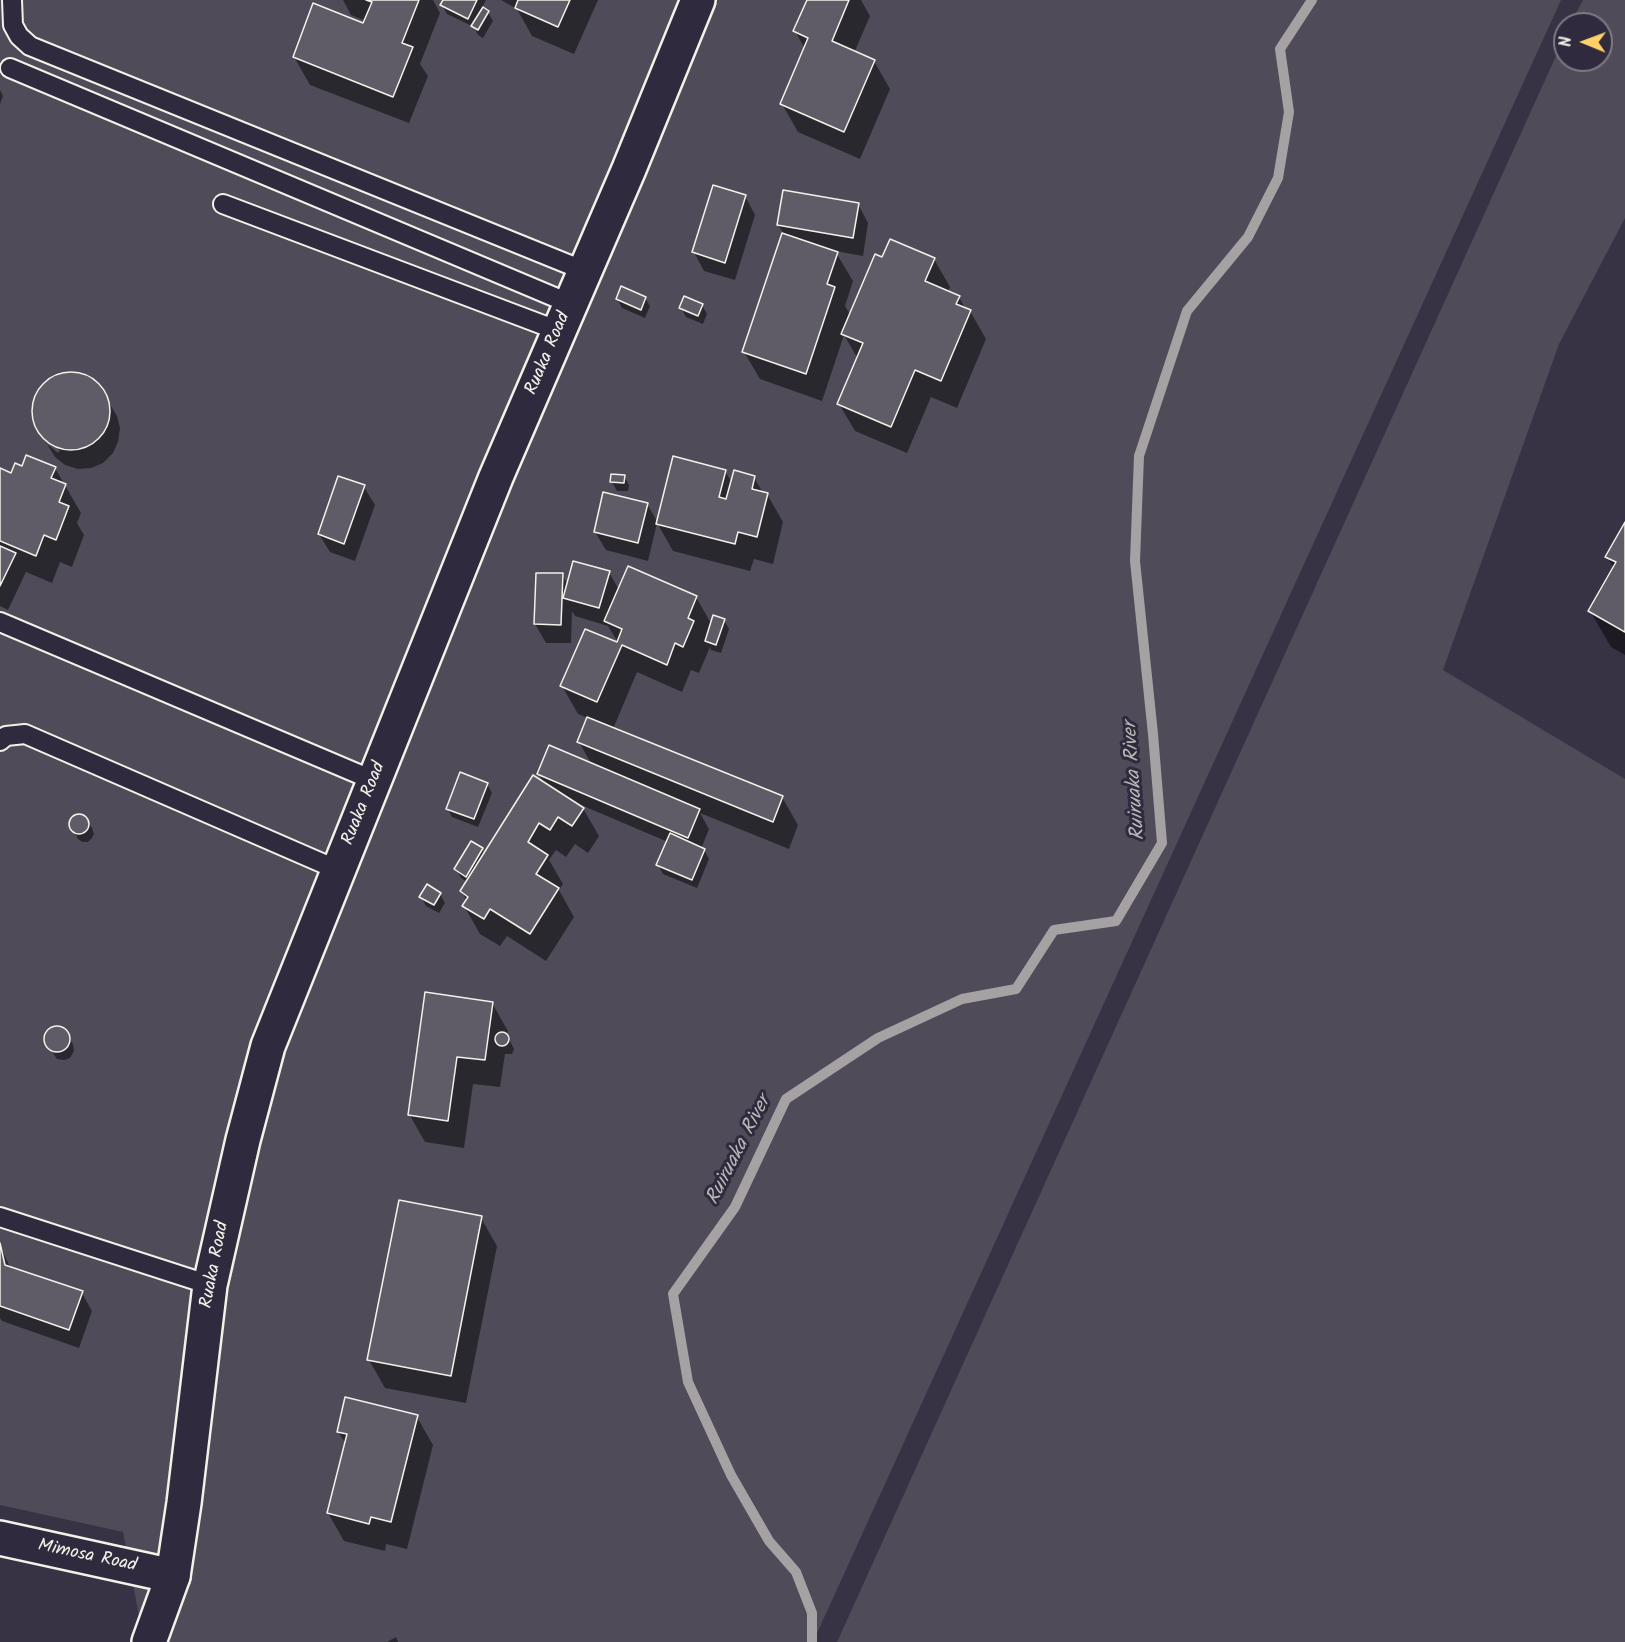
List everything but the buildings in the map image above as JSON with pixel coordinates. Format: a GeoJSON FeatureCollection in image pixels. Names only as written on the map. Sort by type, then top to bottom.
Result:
{"type":"FeatureCollection","features":[{"type":"Feature","properties":{"kind":"street","name":"Ruaka Road"},"geometry":{"type":"LineString","coordinates":[[149,1642],[173,1576],[210,1285],[243,1140],[268,1046],[496,477],[698,0]]}},
{"type":"Feature","properties":{"kind":"street","name":"Mimosa Road"},"geometry":{"type":"LineString","coordinates":[[0,1538],[173,1576]]}},
{"type":"Feature","properties":{"kind":"lane"},"geometry":{"type":"LineString","coordinates":[[12,0],[13,25],[19,36],[30,46],[585,271]]}},
{"type":"Feature","properties":{"kind":"lane"},"geometry":{"type":"LineString","coordinates":[[10,68],[565,318]]}},
{"type":"Feature","properties":{"kind":"lane"},"geometry":{"type":"LineString","coordinates":[[223,204],[565,318]]}},
{"type":"Feature","properties":{"kind":"lane"},"geometry":{"type":"LineString","coordinates":[[0,622],[375,781]]}},
{"type":"Feature","properties":{"kind":"lane"},"geometry":{"type":"LineString","coordinates":[[0,741],[6,736],[25,734],[338,870]]}},
{"type":"Feature","properties":{"kind":"lane"},"geometry":{"type":"LineString","coordinates":[[0,1217],[210,1285]]}},
{"type":"Feature","properties":{"kind":"shaded area"},"geometry":{"type":"Polygon","coordinates":[[[0,0],[1561,0],[1556,12],[1553,12],[1553,18],[813,1642],[144,1642],[123,1532],[0,1505],[0,0]]]}},
{"type":"Feature","properties":{"kind":"shaded area"},"geometry":{"type":"Polygon","coordinates":[[[1583,0],[1625,0],[1625,218],[1559,344],[1443,670],[1625,779],[1625,1642],[837,1642],[1553,62],[1553,72],[1613,72],[1613,12],[1576,12],[1583,0]]]}},
{"type":"Feature","properties":{"kind":"waterway","name":"Ruiruaka River"},"geometry":{"type":"LineString","coordinates":[[812,1642],[812,1613],[796,1572],[769,1541],[731,1475],[688,1382],[673,1294],[735,1207],[786,1099],[878,1038],[962,999],[1016,989],[1054,930],[1116,921],[1162,843],[1135,561],[1139,456],[1187,311],[1248,237],[1278,178],[1289,112],[1280,49],[1312,0]]}}]}
